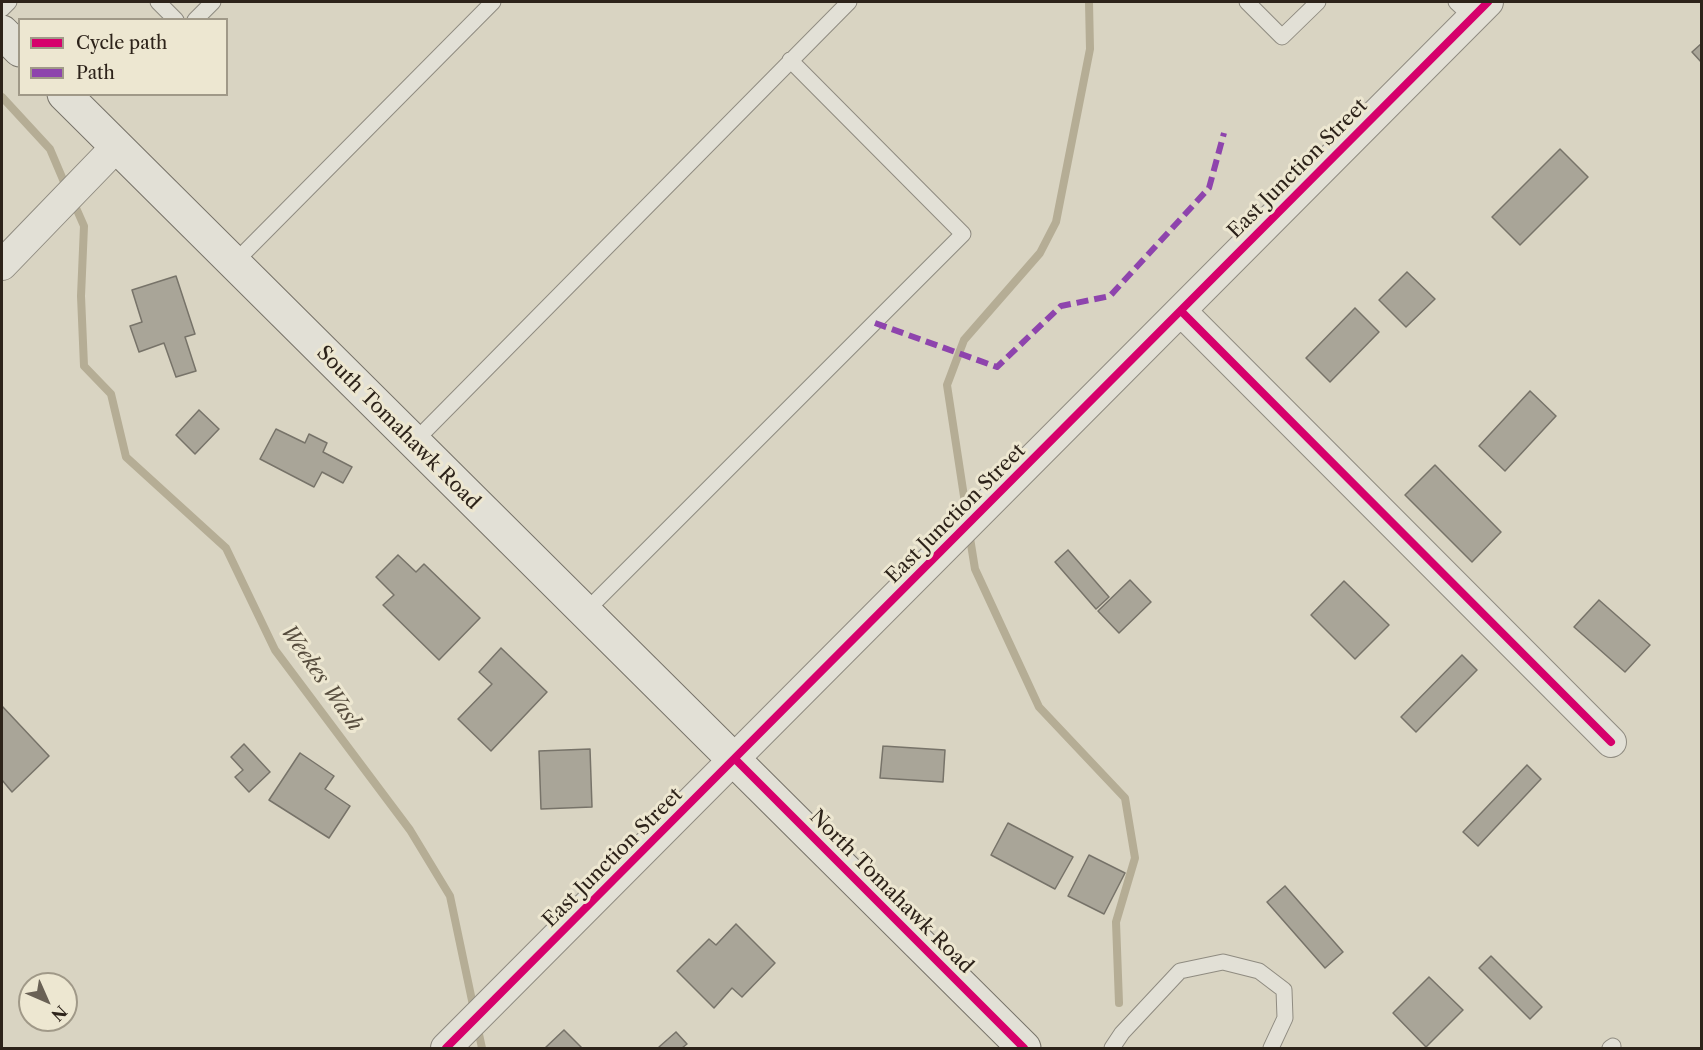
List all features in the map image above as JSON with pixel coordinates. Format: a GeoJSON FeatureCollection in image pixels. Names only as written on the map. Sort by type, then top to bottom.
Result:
{"type":"FeatureCollection","features":[{"type":"Feature","properties":{"kind":"main road"},"geometry":{"type":"LineString","coordinates":[[2,32],[18,48]]}},
{"type":"Feature","properties":{"kind":"main road","name":"South Tomahawk Road"},"geometry":{"type":"LineString","coordinates":[[65,96],[412,443],[735,759]]}},
{"type":"Feature","properties":{"kind":"main road","name":"North Tomahawk Road"},"geometry":{"type":"LineString","coordinates":[[735,759],[1024,1048]]}},
{"type":"Feature","properties":{"kind":"street","name":"East Junction Street"},"geometry":{"type":"LineString","coordinates":[[446,1048],[1180,311],[1472,7]]}},
{"type":"Feature","properties":{"kind":"street"},"geometry":{"type":"LineString","coordinates":[[2,265],[116,147]]}},
{"type":"Feature","properties":{"kind":"street"},"geometry":{"type":"LineString","coordinates":[[1180,311],[1611,742]]}},
{"type":"Feature","properties":{"kind":"lane"},"geometry":{"type":"LineString","coordinates":[[2,9],[9,2]]}},
{"type":"Feature","properties":{"kind":"lane"},"geometry":{"type":"LineString","coordinates":[[158,2],[174,18]]}},
{"type":"Feature","properties":{"kind":"lane"},"geometry":{"type":"LineString","coordinates":[[197,18],[213,2]]}},
{"type":"Feature","properties":{"kind":"lane"},"geometry":{"type":"LineString","coordinates":[[233,264],[492,2]]}},
{"type":"Feature","properties":{"kind":"lane"},"geometry":{"type":"LineString","coordinates":[[412,443],[849,2]]}},
{"type":"Feature","properties":{"kind":"lane"},"geometry":{"type":"LineString","coordinates":[[1247,2],[1282,37],[1318,2]]}},
{"type":"Feature","properties":{"kind":"lane"},"geometry":{"type":"LineString","coordinates":[[585,612],[963,234],[790,60]]}},
{"type":"Feature","properties":{"kind":"lane"},"geometry":{"type":"LineString","coordinates":[[1112,1048],[1122,1033],[1180,971],[1223,962],[1259,971],[1284,990],[1285,1018],[1271,1048]]}},
{"type":"Feature","properties":{"kind":"building"},"geometry":{"type":"Polygon","coordinates":[[[1702,43],[1702,63],[1692,52],[1702,43]]]}},
{"type":"Feature","properties":{"kind":"building"},"geometry":{"type":"Polygon","coordinates":[[[1560,149],[1588,177],[1520,245],[1492,217],[1560,149]]]}},
{"type":"Feature","properties":{"kind":"building"},"geometry":{"type":"Polygon","coordinates":[[[1407,272],[1435,299],[1406,327],[1379,300],[1407,272]]]}},
{"type":"Feature","properties":{"kind":"building"},"geometry":{"type":"Polygon","coordinates":[[[176,276],[195,334],[185,337],[196,371],[176,377],[164,343],[139,352],[130,326],[142,322],[132,290],[176,276]]]}},
{"type":"Feature","properties":{"kind":"building"},"geometry":{"type":"Polygon","coordinates":[[[1355,308],[1379,332],[1330,382],[1306,358],[1355,308]]]}},
{"type":"Feature","properties":{"kind":"building"},"geometry":{"type":"Polygon","coordinates":[[[1530,391],[1556,416],[1505,471],[1479,446],[1530,391]]]}},
{"type":"Feature","properties":{"kind":"building"},"geometry":{"type":"Polygon","coordinates":[[[199,410],[219,429],[195,454],[176,435],[199,410]]]}},
{"type":"Feature","properties":{"kind":"building"},"geometry":{"type":"Polygon","coordinates":[[[276,429],[305,443],[309,434],[327,443],[323,452],[352,467],[343,483],[322,472],[314,487],[260,459],[276,429]]]}},
{"type":"Feature","properties":{"kind":"building"},"geometry":{"type":"Polygon","coordinates":[[[1435,465],[1501,532],[1472,562],[1405,495],[1435,465]]]}},
{"type":"Feature","properties":{"kind":"building"},"geometry":{"type":"Polygon","coordinates":[[[1068,550],[1109,597],[1096,609],[1055,562],[1068,550]]]}},
{"type":"Feature","properties":{"kind":"building"},"geometry":{"type":"Polygon","coordinates":[[[398,555],[416,572],[424,564],[480,618],[439,660],[383,605],[394,595],[376,577],[398,555]]]}},
{"type":"Feature","properties":{"kind":"building"},"geometry":{"type":"Polygon","coordinates":[[[1130,580],[1151,602],[1119,633],[1098,611],[1130,580]]]}},
{"type":"Feature","properties":{"kind":"building"},"geometry":{"type":"Polygon","coordinates":[[[1344,581],[1389,625],[1355,659],[1311,615],[1344,581]]]}},
{"type":"Feature","properties":{"kind":"building"},"geometry":{"type":"Polygon","coordinates":[[[1599,600],[1650,645],[1625,672],[1574,627],[1599,600]]]}},
{"type":"Feature","properties":{"kind":"building"},"geometry":{"type":"Polygon","coordinates":[[[501,648],[547,692],[491,751],[458,719],[492,684],[479,672],[501,648]]]}},
{"type":"Feature","properties":{"kind":"building"},"geometry":{"type":"Polygon","coordinates":[[[1462,655],[1477,670],[1416,732],[1401,717],[1462,655]]]}},
{"type":"Feature","properties":{"kind":"building"},"geometry":{"type":"Polygon","coordinates":[[[2,706],[49,756],[12,792],[2,780],[2,706]]]}},
{"type":"Feature","properties":{"kind":"building"},"geometry":{"type":"Polygon","coordinates":[[[244,744],[270,772],[249,792],[235,777],[243,770],[231,757],[244,744]]]}},
{"type":"Feature","properties":{"kind":"building"},"geometry":{"type":"Polygon","coordinates":[[[883,746],[945,750],[943,782],[880,778],[883,746]]]}},
{"type":"Feature","properties":{"kind":"building"},"geometry":{"type":"Polygon","coordinates":[[[590,749],[592,807],[541,809],[539,751],[590,749]]]}},
{"type":"Feature","properties":{"kind":"building"},"geometry":{"type":"Polygon","coordinates":[[[300,753],[334,776],[325,789],[350,806],[329,838],[269,800],[300,753]]]}},
{"type":"Feature","properties":{"kind":"building"},"geometry":{"type":"Polygon","coordinates":[[[1527,765],[1541,779],[1478,846],[1463,832],[1527,765]]]}},
{"type":"Feature","properties":{"kind":"building"},"geometry":{"type":"Polygon","coordinates":[[[1008,823],[1073,857],[1055,889],[991,855],[1008,823]]]}},
{"type":"Feature","properties":{"kind":"building"},"geometry":{"type":"Polygon","coordinates":[[[1089,855],[1125,873],[1104,914],[1068,896],[1089,855]]]}},
{"type":"Feature","properties":{"kind":"building"},"geometry":{"type":"Polygon","coordinates":[[[1285,886],[1343,952],[1325,968],[1267,902],[1285,886]]]}},
{"type":"Feature","properties":{"kind":"building"},"geometry":{"type":"Polygon","coordinates":[[[736,924],[775,963],[742,997],[732,988],[714,1008],[677,971],[709,939],[716,945],[736,924]]]}},
{"type":"Feature","properties":{"kind":"building"},"geometry":{"type":"Polygon","coordinates":[[[1491,956],[1542,1007],[1530,1019],[1479,968],[1491,956]]]}},
{"type":"Feature","properties":{"kind":"building"},"geometry":{"type":"Polygon","coordinates":[[[1429,977],[1463,1010],[1426,1047],[1393,1013],[1429,977]]]}},
{"type":"Feature","properties":{"kind":"building"},"geometry":{"type":"Polygon","coordinates":[[[564,1030],[582,1048],[545,1048],[564,1030]]]}},
{"type":"Feature","properties":{"kind":"building"},"geometry":{"type":"Polygon","coordinates":[[[676,1032],[687,1044],[682,1048],[659,1047],[676,1032]]]}},
{"type":"Feature","properties":{"kind":"waterway"},"geometry":{"type":"LineString","coordinates":[[967,516],[947,385],[964,340],[1040,253],[1056,222],[1090,49],[1089,2]]}},
{"type":"Feature","properties":{"kind":"waterway","name":"Weekes Wash"},"geometry":{"type":"LineString","coordinates":[[2,97],[50,149],[67,189]]}},
{"type":"Feature","properties":{"kind":"waterway","name":"Weekes Wash"},"geometry":{"type":"LineString","coordinates":[[73,201],[84,226],[81,296],[84,366],[111,394],[126,457],[226,548],[275,650],[410,830],[450,896],[474,1010]]}},
{"type":"Feature","properties":{"kind":"waterway"},"geometry":{"type":"LineString","coordinates":[[969,532],[975,569],[1039,707],[1125,798],[1135,858],[1116,922],[1119,1003]]}},
{"type":"Feature","properties":{"kind":"waterway","name":"Weekes Wash"},"geometry":{"type":"LineString","coordinates":[[477,1025],[482,1048]]}},
{"type":"Feature","properties":{"kind":"marked path"},"geometry":{"type":"LineString","coordinates":[[875,323],[997,367],[1061,306],[1110,296],[1209,188],[1224,133]]}},
{"type":"Feature","properties":{"kind":"cycle path"},"geometry":{"type":"LineString","coordinates":[[446,1048],[1488,2]]}},
{"type":"Feature","properties":{"kind":"cycle path"},"geometry":{"type":"LineString","coordinates":[[1181,311],[1611,742]]}},
{"type":"Feature","properties":{"kind":"cycle path"},"geometry":{"type":"LineString","coordinates":[[735,759],[1024,1048]]}}]}
